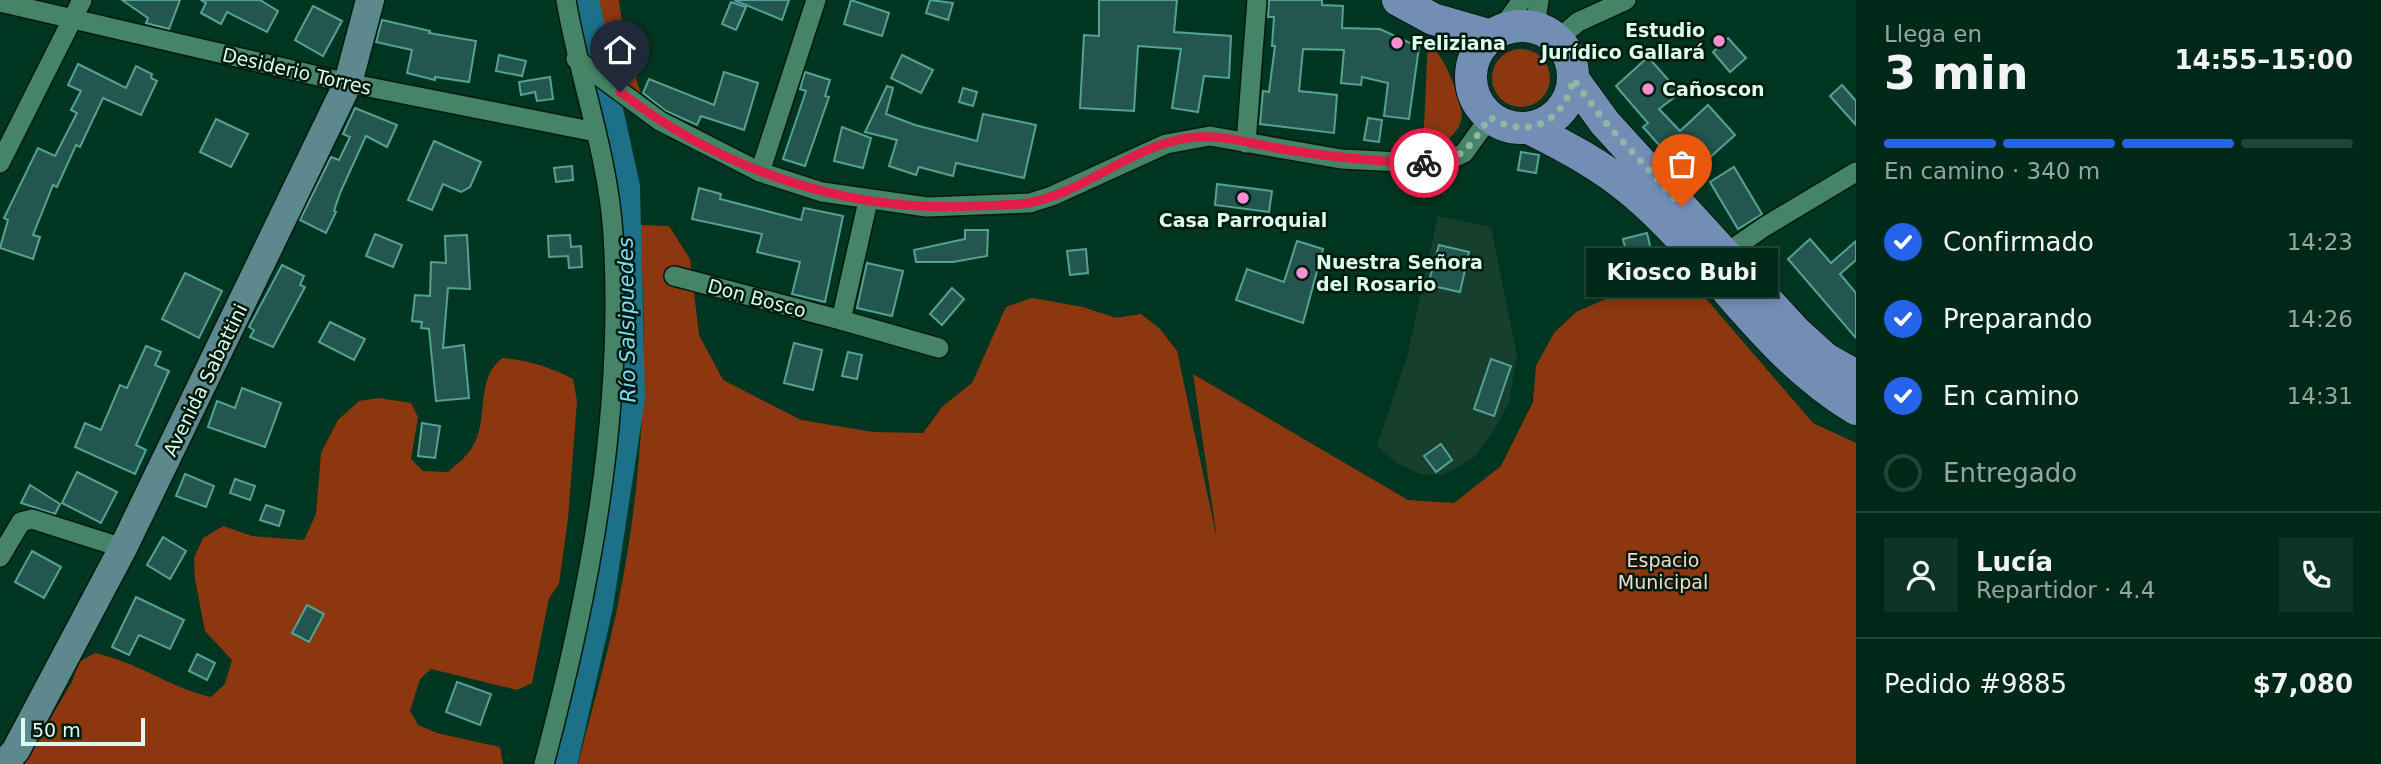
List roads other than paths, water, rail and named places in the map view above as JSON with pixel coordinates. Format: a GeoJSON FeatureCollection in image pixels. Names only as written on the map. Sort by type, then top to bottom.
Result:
{"type":"FeatureCollection","features":[{"type":"Feature","properties":{"kind":"main road"},"geometry":{"type":"LineString","coordinates":[[1398,0],[1433,19],[1496,34]]}},
{"type":"Feature","properties":{"kind":"main road"},"geometry":{"type":"LineString","coordinates":[[1471,76],[1478,54],[1496,34],[1538,17],[1572,65],[1573,79],[1571,93],[1555,117],[1529,128]]}},
{"type":"Feature","properties":{"kind":"main road"},"geometry":{"type":"LineString","coordinates":[[1433,19],[1453,42],[1471,76],[1476,99],[1490,117],[1508,126],[1529,128],[1559,143],[1634,192],[1714,253],[1826,359],[1856,376]]}},
{"type":"Feature","properties":{"kind":"main road"},"geometry":{"type":"LineString","coordinates":[[1573,79],[1605,122],[1714,253],[1791,362],[1829,393],[1856,409]]}},
{"type":"Feature","properties":{"kind":"street"},"geometry":{"type":"LineString","coordinates":[[0,163],[82,0]]}},
{"type":"Feature","properties":{"kind":"street","name":"Avenida Sabattini"},"geometry":{"type":"LineString","coordinates":[[9,759],[123,548],[348,83],[370,0]]}},
{"type":"Feature","properties":{"kind":"street"},"geometry":{"type":"LineString","coordinates":[[544,764],[593,545],[612,391],[615,336],[612,234],[596,132],[566,0]]}},
{"type":"Feature","properties":{"kind":"street"},"geometry":{"type":"LineString","coordinates":[[760,172],[816,0]]}},
{"type":"Feature","properties":{"kind":"street"},"geometry":{"type":"LineString","coordinates":[[1246,143],[1257,0]]}},
{"type":"Feature","properties":{"kind":"street"},"geometry":{"type":"LineString","coordinates":[[1538,17],[1578,22],[1626,0]]}},
{"type":"Feature","properties":{"kind":"street","name":"Desiderio Torres"},"geometry":{"type":"LineString","coordinates":[[0,2],[348,83],[596,132]]}},
{"type":"Feature","properties":{"kind":"street"},"geometry":{"type":"LineString","coordinates":[[581,63],[685,137],[760,172],[822,192],[868,201],[947,207],[1030,203],[1052,196],[1166,144],[1187,138],[1210,136],[1341,159],[1441,164],[1464,153],[1490,117]]}},
{"type":"Feature","properties":{"kind":"street"},"geometry":{"type":"LineString","coordinates":[[1714,253],[1764,227],[1856,172]]}},
{"type":"Feature","properties":{"kind":"street"},"geometry":{"type":"LineString","coordinates":[[841,320],[868,201]]}},
{"type":"Feature","properties":{"kind":"street","name":"Don Bosco"},"geometry":{"type":"LineString","coordinates":[[674,276],[939,348]]}},
{"type":"Feature","properties":{"kind":"street"},"geometry":{"type":"LineString","coordinates":[[0,557],[22,523],[32,519],[123,548]]}},
{"type":"Feature","properties":{"kind":"waterway","name":"Río Salsipuedes"},"geometry":{"type":"LineString","coordinates":[[562,764],[598,606],[630,398],[625,187],[584,0]]}},
{"type":"Feature","properties":{"kind":"place","name":"Estudio Jurídico Gallará"},"geometry":{"type":"Point","coordinates":[1719,41]}},
{"type":"Feature","properties":{"kind":"place","name":"Feliziana"},"geometry":{"type":"Point","coordinates":[1397,43]}},
{"type":"Feature","properties":{"kind":"place","name":"Cañoscon"},"geometry":{"type":"Point","coordinates":[1648,89]}},
{"type":"Feature","properties":{"kind":"place","name":"Casa Parroquial"},"geometry":{"type":"Point","coordinates":[1243,198]}},
{"type":"Feature","properties":{"kind":"place","name":"Kiosco Bubi"},"geometry":{"type":"Point","coordinates":[1682,206]}},
{"type":"Feature","properties":{"kind":"place","name":"Nuestra Señora del Rosario"},"geometry":{"type":"Point","coordinates":[1302,273]}},
{"type":"Feature","properties":{"kind":"park label","name":"Espacio Municipal"},"geometry":{"type":"Point","coordinates":[1663,571]}}]}
